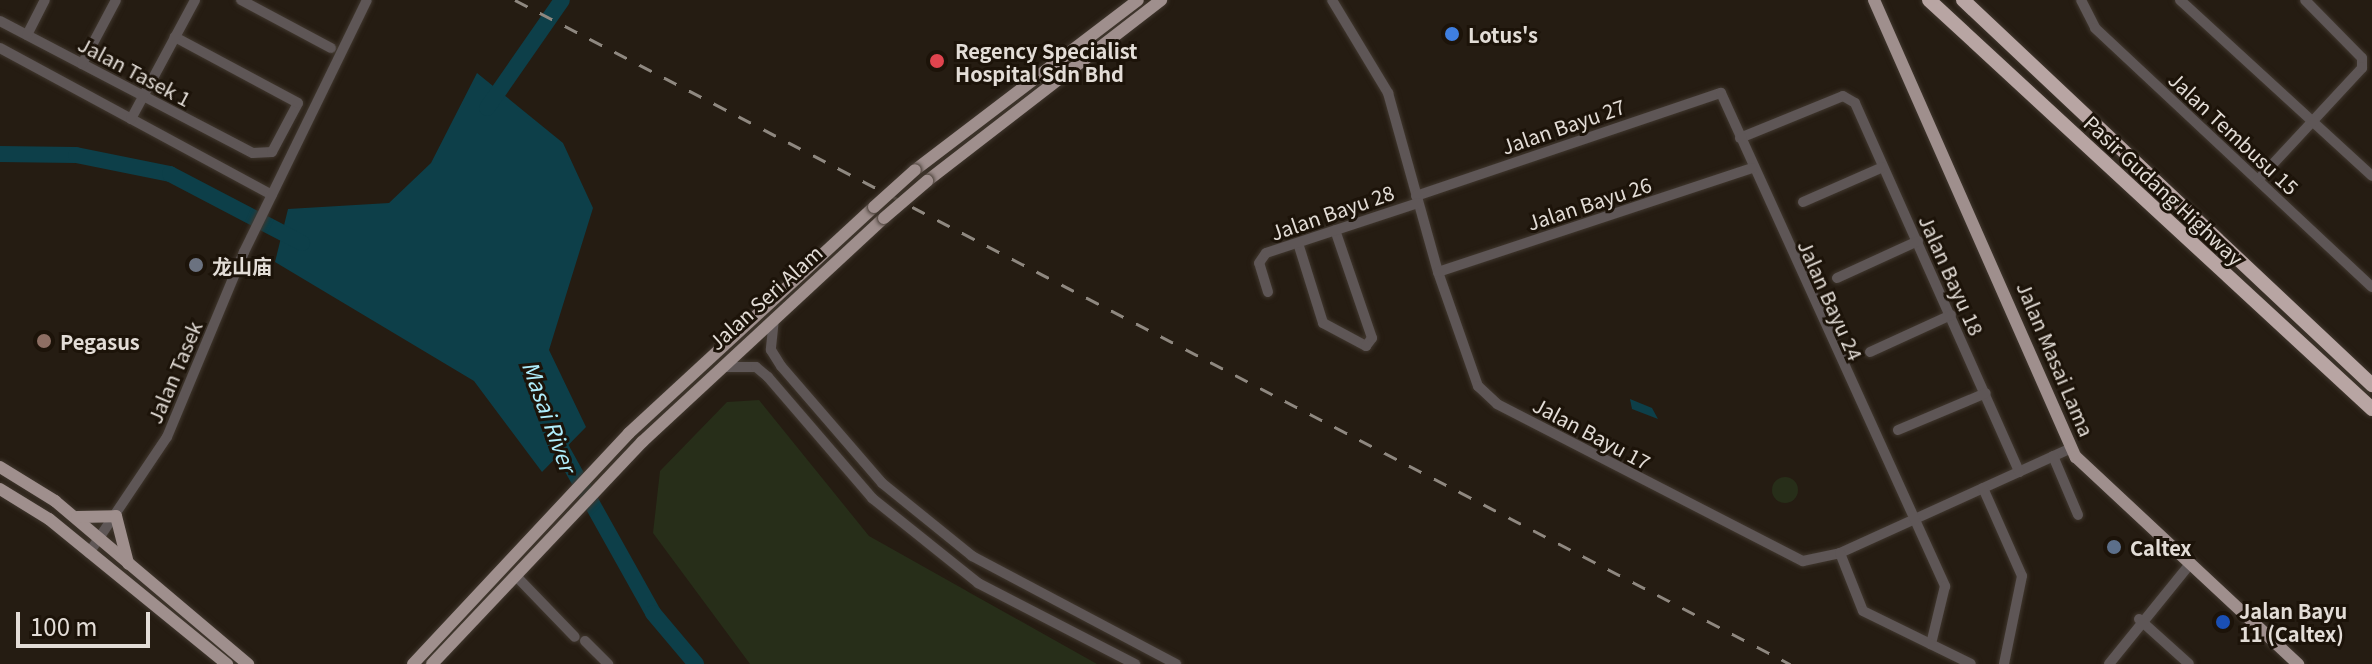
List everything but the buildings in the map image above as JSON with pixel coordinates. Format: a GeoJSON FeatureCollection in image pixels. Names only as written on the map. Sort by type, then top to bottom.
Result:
{"type":"FeatureCollection","features":[{"type":"Feature","properties":{"kind":"highway","name":"Pasir Gudang Highway"},"geometry":{"type":"LineString","coordinates":[[1929,0],[2372,409]]}},
{"type":"Feature","properties":{"kind":"highway","name":"Pasir Gudang Highway"},"geometry":{"type":"LineString","coordinates":[[1963,0],[2372,385]]}},
{"type":"Feature","properties":{"kind":"main road","name":"Jalan Seri Alam"},"geometry":{"type":"LineString","coordinates":[[413,664],[564,502],[732,331],[915,170],[1138,0]]}},
{"type":"Feature","properties":{"kind":"main road","name":"Jalan Seri Alam"},"geometry":{"type":"LineString","coordinates":[[435,664],[602,486],[716,369],[776,314],[927,181],[1161,0]]}},
{"type":"Feature","properties":{"kind":"main road","name":"Jalan Masai Lama"},"geometry":{"type":"LineString","coordinates":[[1874,0],[2072,448],[2085,469],[2298,664]]}},
{"type":"Feature","properties":{"kind":"main road"},"geometry":{"type":"LineString","coordinates":[[0,467],[67,513],[131,570],[248,664]]}},
{"type":"Feature","properties":{"kind":"main road"},"geometry":{"type":"LineString","coordinates":[[0,489],[89,553],[227,664]]}},
{"type":"Feature","properties":{"kind":"main road"},"geometry":{"type":"LineString","coordinates":[[67,513],[88,522],[116,516],[131,570]]}},
{"type":"Feature","properties":{"kind":"main road"},"geometry":{"type":"LineString","coordinates":[[404,664],[435,640]]}},
{"type":"Feature","properties":{"kind":"street"},"geometry":{"type":"LineString","coordinates":[[27,35],[45,0]]}},
{"type":"Feature","properties":{"kind":"street"},"geometry":{"type":"LineString","coordinates":[[82,64],[116,0]]}},
{"type":"Feature","properties":{"kind":"street"},"geometry":{"type":"LineString","coordinates":[[131,119],[195,0]]}},
{"type":"Feature","properties":{"kind":"street"},"geometry":{"type":"LineString","coordinates":[[241,0],[331,48]]}},
{"type":"Feature","properties":{"kind":"street","name":"Jalan Tasek"},"geometry":{"type":"LineString","coordinates":[[89,553],[167,437],[249,241],[367,0]]}},
{"type":"Feature","properties":{"kind":"street","name":"Jalan Bayu 17"},"geometry":{"type":"LineString","coordinates":[[1332,0],[1379,72],[1438,272],[1478,386],[1497,404],[1785,555],[1803,561],[1840,553],[2072,448]]}},
{"type":"Feature","properties":{"kind":"street","name":"Jalan Tembusu 15"},"geometry":{"type":"LineString","coordinates":[[2081,0],[2095,28],[2372,287]]}},
{"type":"Feature","properties":{"kind":"street"},"geometry":{"type":"LineString","coordinates":[[2180,0],[2372,176]]}},
{"type":"Feature","properties":{"kind":"street"},"geometry":{"type":"LineString","coordinates":[[2258,180],[2364,62],[2305,0]]}},
{"type":"Feature","properties":{"kind":"street","name":"Jalan Tasek 1"},"geometry":{"type":"LineString","coordinates":[[0,21],[253,153],[272,152],[298,103],[175,37]]}},
{"type":"Feature","properties":{"kind":"street"},"geometry":{"type":"LineString","coordinates":[[0,48],[272,195]]}},
{"type":"Feature","properties":{"kind":"street","name":"Jalan Bayu 27"},"geometry":{"type":"LineString","coordinates":[[1417,199],[1721,93]]}},
{"type":"Feature","properties":{"kind":"street","name":"Jalan Bayu 24"},"geometry":{"type":"LineString","coordinates":[[1721,93],[1752,168],[1945,586],[1931,644]]}},
{"type":"Feature","properties":{"kind":"street","name":"Jalan Bayu 18"},"geometry":{"type":"LineString","coordinates":[[1740,138],[1848,96],[1918,241],[2019,472]]}},
{"type":"Feature","properties":{"kind":"street"},"geometry":{"type":"LineString","coordinates":[[1803,202],[1883,167]]}},
{"type":"Feature","properties":{"kind":"street","name":"Jalan Bayu 26"},"geometry":{"type":"LineString","coordinates":[[1438,272],[1752,168]]}},
{"type":"Feature","properties":{"kind":"street","name":"Jalan Bayu 28"},"geometry":{"type":"LineString","coordinates":[[1268,292],[1260,259],[1417,199]]}},
{"type":"Feature","properties":{"kind":"street"},"geometry":{"type":"LineString","coordinates":[[1298,243],[1323,323],[1366,346],[1372,338],[1335,230]]}},
{"type":"Feature","properties":{"kind":"street"},"geometry":{"type":"LineString","coordinates":[[1837,278],[1918,241]]}},
{"type":"Feature","properties":{"kind":"street"},"geometry":{"type":"LineString","coordinates":[[776,314],[771,350],[781,366],[882,483],[972,556],[1176,664]]}},
{"type":"Feature","properties":{"kind":"street"},"geometry":{"type":"LineString","coordinates":[[1870,352],[1951,315]]}},
{"type":"Feature","properties":{"kind":"street"},"geometry":{"type":"LineString","coordinates":[[716,369],[756,367],[872,498],[966,574],[1135,664]]}},
{"type":"Feature","properties":{"kind":"street"},"geometry":{"type":"LineString","coordinates":[[1898,430],[1986,393]]}},
{"type":"Feature","properties":{"kind":"street"},"geometry":{"type":"LineString","coordinates":[[2053,456],[2078,515]]}},
{"type":"Feature","properties":{"kind":"street"},"geometry":{"type":"LineString","coordinates":[[1983,488],[2022,576],[2004,664]]}},
{"type":"Feature","properties":{"kind":"street"},"geometry":{"type":"LineString","coordinates":[[1840,553],[1863,611],[1971,664]]}},
{"type":"Feature","properties":{"kind":"street"},"geometry":{"type":"LineString","coordinates":[[2109,664],[2139,619],[2190,564]]}},
{"type":"Feature","properties":{"kind":"street"},"geometry":{"type":"LineString","coordinates":[[517,577],[608,664]]}},
{"type":"Feature","properties":{"kind":"street"},"geometry":{"type":"LineString","coordinates":[[2139,619],[2189,664]]}},
{"type":"Feature","properties":{"kind":"green space"},"geometry":{"type":"Polygon","coordinates":[[[759,400],[869,536],[1097,664],[750,664],[653,533],[660,471],[727,402],[759,400]]]}},
{"type":"Feature","properties":{"kind":"green space"},"geometry":{"type":"Polygon","coordinates":[[[1785,477],[1794,481],[1798,490],[1794,499],[1785,503],[1776,499],[1772,490],[1776,481],[1785,477]]]}},
{"type":"Feature","properties":{"kind":"water"},"geometry":{"type":"Polygon","coordinates":[[[477,73],[563,143],[593,208],[549,350],[586,427],[542,472],[474,381],[275,262],[288,209],[389,203],[431,163],[477,73]]]}},
{"type":"Feature","properties":{"kind":"water"},"geometry":{"type":"Polygon","coordinates":[[[1630,399],[1652,408],[1658,419],[1632,409],[1630,399]]]}},
{"type":"Feature","properties":{"kind":"waterway","name":"Masai River"},"geometry":{"type":"LineString","coordinates":[[487,108],[562,0]]}},
{"type":"Feature","properties":{"kind":"waterway"},"geometry":{"type":"LineString","coordinates":[[0,154],[76,155],[170,174],[302,243]]}},
{"type":"Feature","properties":{"kind":"waterway","name":"Masai River"},"geometry":{"type":"LineString","coordinates":[[552,432],[653,613],[696,664]]}},
{"type":"Feature","properties":{"kind":"railway"},"geometry":{"type":"LineString","coordinates":[[515,0],[1790,664]]}},
{"type":"Feature","properties":{"kind":"place","name":"Lotus's"},"geometry":{"type":"Point","coordinates":[1452,34]}},
{"type":"Feature","properties":{"kind":"place","name":"Regency Specialist Hospital Sdn Bhd"},"geometry":{"type":"Point","coordinates":[937,61]}},
{"type":"Feature","properties":{"kind":"place","name":"龙山庙"},"geometry":{"type":"Point","coordinates":[196,265]}},
{"type":"Feature","properties":{"kind":"place","name":"Pegasus"},"geometry":{"type":"Point","coordinates":[44,341]}},
{"type":"Feature","properties":{"kind":"place","name":"Caltex"},"geometry":{"type":"Point","coordinates":[2114,547]}},
{"type":"Feature","properties":{"kind":"place","name":"Jalan Bayu 11 (Caltex)"},"geometry":{"type":"Point","coordinates":[2223,622]}}]}
